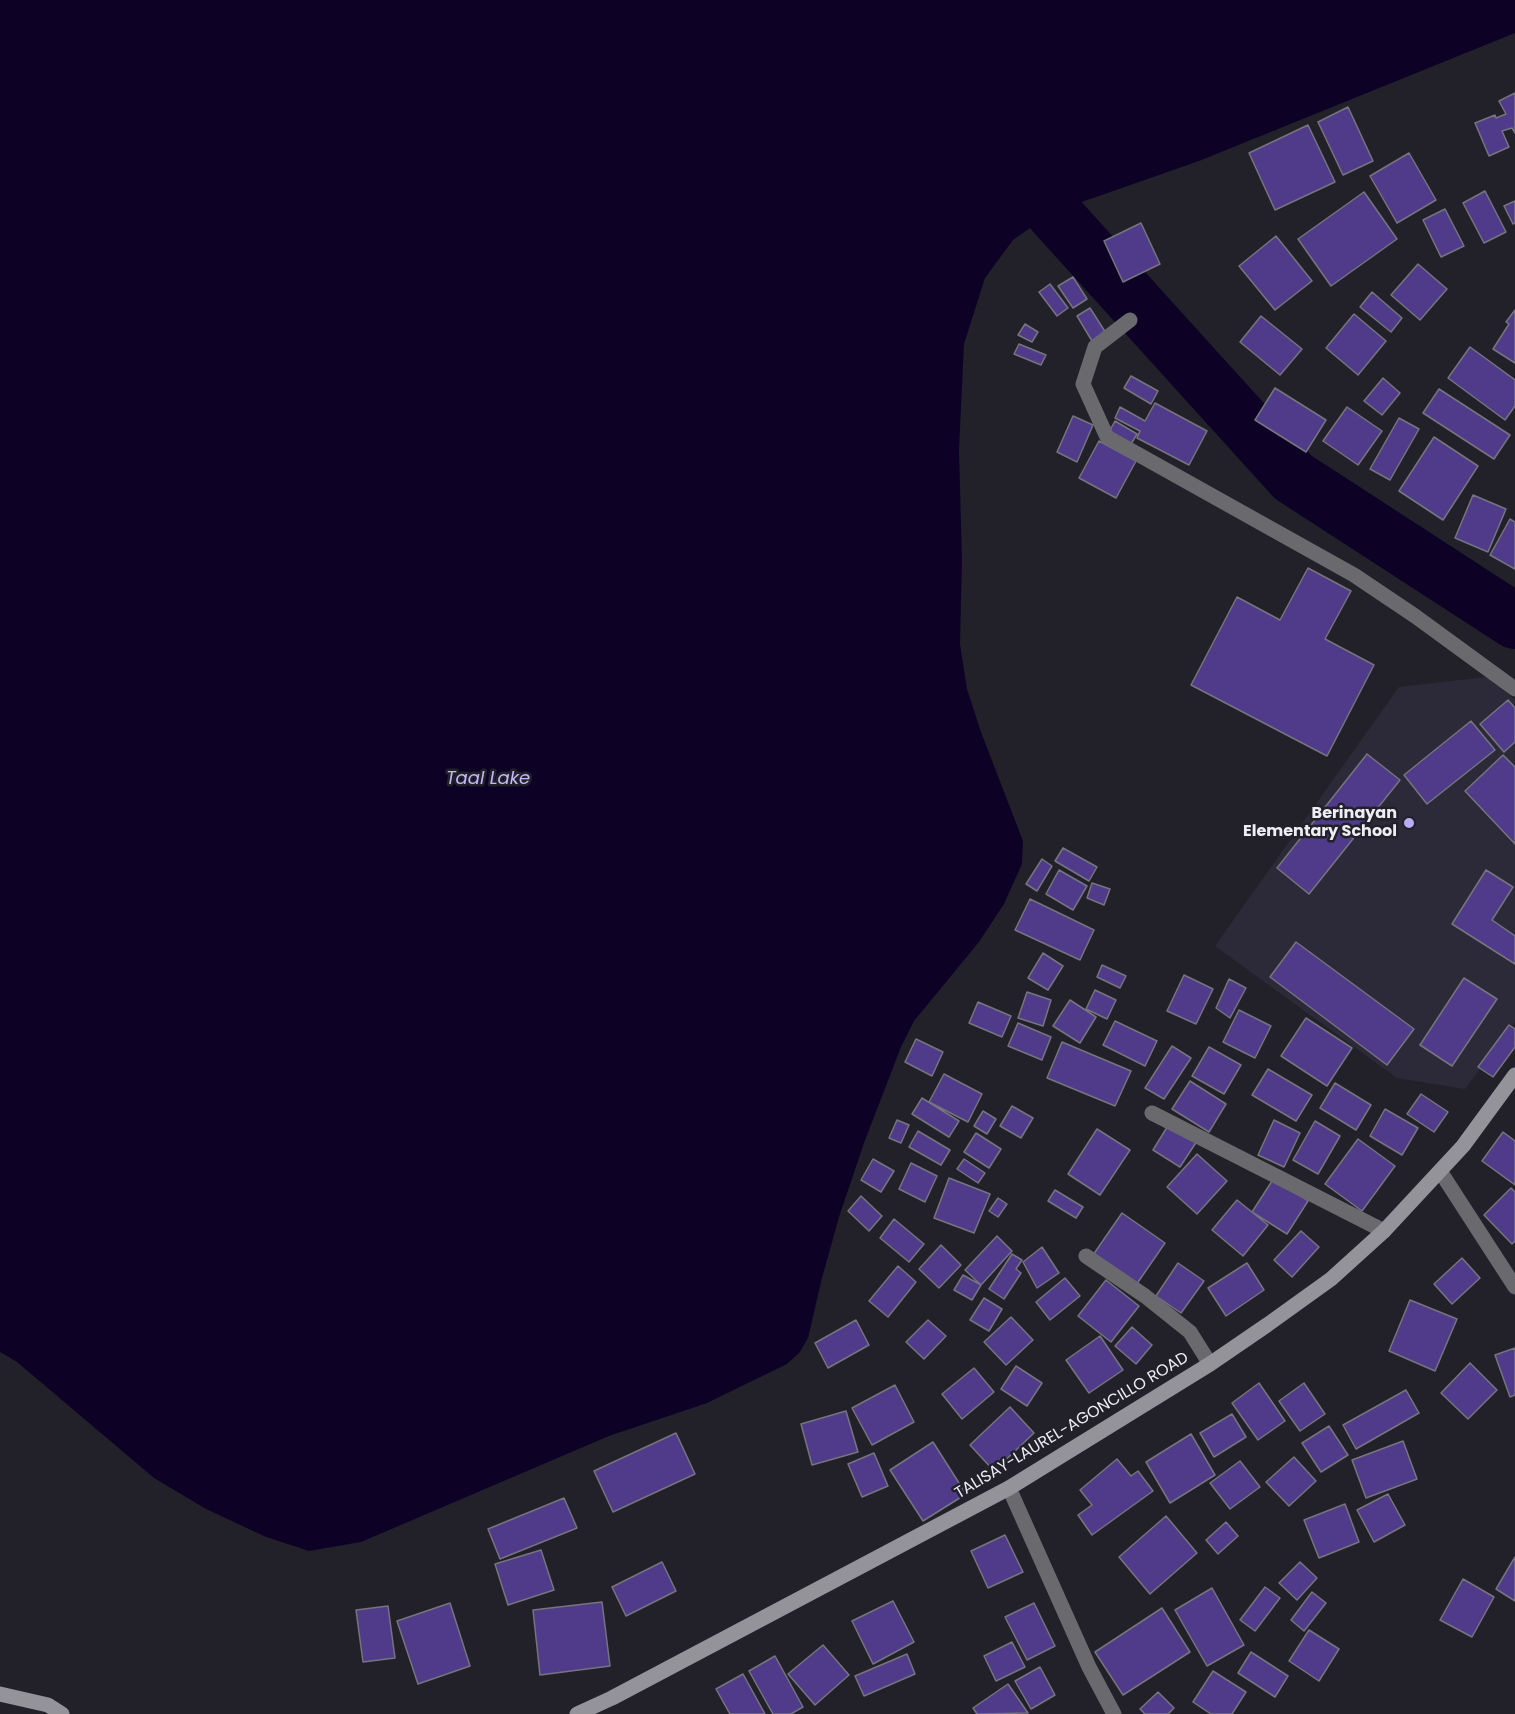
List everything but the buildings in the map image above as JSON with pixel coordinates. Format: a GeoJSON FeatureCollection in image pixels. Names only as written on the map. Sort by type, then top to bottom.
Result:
{"type":"FeatureCollection","features":[{"type":"Feature","properties":{"kind":"main road","name":"TALISAY-LAUREL-AGONCILLO ROAD"},"geometry":{"type":"LineString","coordinates":[[577,1714],[612,1698],[1009,1488],[1210,1364],[1331,1279],[1384,1231],[1463,1146],[1515,1075]]}},
{"type":"Feature","properties":{"kind":"main road"},"geometry":{"type":"LineString","coordinates":[[0,1694],[48,1705],[62,1714]]}},
{"type":"Feature","properties":{"kind":"street"},"geometry":{"type":"LineString","coordinates":[[1130,320],[1095,347],[1083,384],[1107,438],[1354,575],[1515,689]]}},
{"type":"Feature","properties":{"kind":"street"},"geometry":{"type":"LineString","coordinates":[[1152,1113],[1384,1231]]}},
{"type":"Feature","properties":{"kind":"street"},"geometry":{"type":"LineString","coordinates":[[1440,1171],[1515,1287]]}},
{"type":"Feature","properties":{"kind":"street"},"geometry":{"type":"LineString","coordinates":[[1086,1256],[1145,1296],[1190,1332],[1210,1364]]}},
{"type":"Feature","properties":{"kind":"street"},"geometry":{"type":"LineString","coordinates":[[1009,1488],[1089,1667],[1114,1714]]}},
{"type":"Feature","properties":{"kind":"shaded area","name":"Berinayan Elementary School"},"geometry":{"type":"Polygon","coordinates":[[[1487,677],[1515,700],[1515,1022],[1465,1089],[1397,1078],[1215,946],[1399,687],[1487,677]]]}},
{"type":"Feature","properties":{"kind":"water","name":"Taal Lake"},"geometry":{"type":"Polygon","coordinates":[[[0,0],[1515,0],[1515,33],[1199,161],[1053,212],[1013,240],[985,278],[964,344],[959,450],[962,560],[960,644],[967,689],[1023,841],[1022,864],[1004,904],[979,942],[914,1021],[901,1047],[864,1143],[839,1217],[808,1338],[800,1352],[787,1364],[707,1403],[609,1436],[361,1542],[309,1551],[266,1537],[206,1509],[154,1478],[17,1362],[0,1352],[0,0]]]}},
{"type":"Feature","properties":{"kind":"waterway"},"geometry":{"type":"LineString","coordinates":[[1053,212],[1293,477],[1515,621]]}},
{"type":"Feature","properties":{"kind":"place","name":"Berinayan Elementary School"},"geometry":{"type":"Point","coordinates":[1409,823]}}]}
